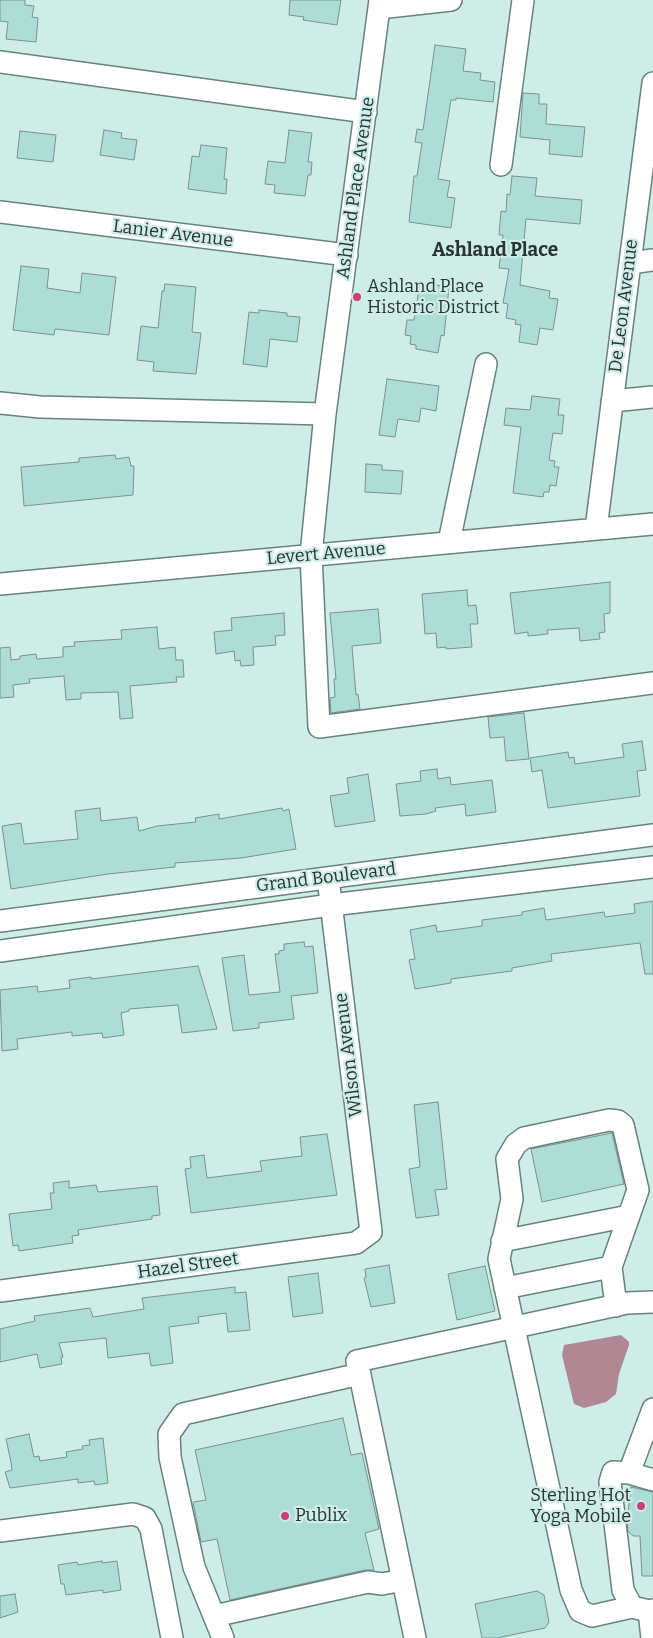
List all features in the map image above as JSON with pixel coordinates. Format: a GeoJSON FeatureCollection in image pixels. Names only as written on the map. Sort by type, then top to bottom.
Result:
{"type":"FeatureCollection","features":[{"type":"Feature","properties":{"kind":"street"},"geometry":{"type":"LineString","coordinates":[[380,4],[451,0]]}},
{"type":"Feature","properties":{"kind":"street"},"geometry":{"type":"LineString","coordinates":[[501,165],[523,0]]}},
{"type":"Feature","properties":{"kind":"street","name":"Ashland Place Avenue"},"geometry":{"type":"LineString","coordinates":[[380,4],[325,414],[311,555],[319,727],[653,683]]}},
{"type":"Feature","properties":{"kind":"street"},"geometry":{"type":"LineString","coordinates":[[0,62],[366,112]]}},
{"type":"Feature","properties":{"kind":"street","name":"De Leon Avenue"},"geometry":{"type":"LineString","coordinates":[[596,529],[630,263],[651,121],[653,83]]}},
{"type":"Feature","properties":{"kind":"street","name":"Lanier Avenue"},"geometry":{"type":"LineString","coordinates":[[0,212],[347,255]]}},
{"type":"Feature","properties":{"kind":"street"},"geometry":{"type":"LineString","coordinates":[[630,263],[653,260]]}},
{"type":"Feature","properties":{"kind":"street"},"geometry":{"type":"LineString","coordinates":[[449,542],[486,364]]}},
{"type":"Feature","properties":{"kind":"street"},"geometry":{"type":"LineString","coordinates":[[612,401],[653,397]]}},
{"type":"Feature","properties":{"kind":"street"},"geometry":{"type":"LineString","coordinates":[[0,403],[40,407],[325,414]]}},
{"type":"Feature","properties":{"kind":"street","name":"Levert Avenue"},"geometry":{"type":"LineString","coordinates":[[0,584],[653,524]]}},
{"type":"Feature","properties":{"kind":"street","name":"Grand Boulevard"},"geometry":{"type":"LineString","coordinates":[[0,921],[653,835]]}},
{"type":"Feature","properties":{"kind":"street","name":"Grand Boulevard"},"geometry":{"type":"LineString","coordinates":[[0,951],[331,905],[653,867]]}},
{"type":"Feature","properties":{"kind":"street","name":"Wilson Avenue"},"geometry":{"type":"LineString","coordinates":[[328,878],[371,1232]]}},
{"type":"Feature","properties":{"kind":"street"},"geometry":{"type":"LineString","coordinates":[[616,1306],[611,1268],[638,1190],[624,1125],[618,1121],[609,1120],[524,1138],[516,1144],[507,1159],[512,1199],[499,1259],[571,1590],[580,1611],[592,1616],[645,1609]]}},
{"type":"Feature","properties":{"kind":"street"},"geometry":{"type":"LineString","coordinates":[[502,1241],[629,1216]]}},
{"type":"Feature","properties":{"kind":"street","name":"Hazel Street"},"geometry":{"type":"LineString","coordinates":[[0,1291],[356,1243],[371,1232]]}},
{"type":"Feature","properties":{"kind":"street"},"geometry":{"type":"LineString","coordinates":[[505,1288],[611,1268]]}},
{"type":"Feature","properties":{"kind":"street"},"geometry":{"type":"LineString","coordinates":[[415,1638],[357,1362],[616,1306],[653,1302]]}},
{"type":"Feature","properties":{"kind":"street"},"geometry":{"type":"LineString","coordinates":[[223,1638],[194,1567],[170,1457],[169,1434],[183,1414],[360,1374]]}},
{"type":"Feature","properties":{"kind":"street"},"geometry":{"type":"LineString","coordinates":[[630,1473],[653,1410]]}},
{"type":"Feature","properties":{"kind":"street"},"geometry":{"type":"LineString","coordinates":[[652,1638],[645,1609],[623,1590],[610,1482],[614,1472],[630,1473],[653,1480]]}},
{"type":"Feature","properties":{"kind":"street"},"geometry":{"type":"LineString","coordinates":[[0,1531],[133,1514],[145,1518],[151,1529],[172,1638]]}},
{"type":"Feature","properties":{"kind":"street"},"geometry":{"type":"LineString","coordinates":[[214,1616],[368,1582],[382,1584],[403,1580]]}},
{"type":"Feature","properties":{"kind":"shaded area"},"geometry":{"type":"Polygon","coordinates":[[[621,1335],[629,1342],[629,1345],[619,1374],[616,1394],[606,1402],[584,1408],[574,1404],[562,1355],[564,1345],[621,1335]]]}},
{"type":"Feature","properties":{"kind":"building"},"geometry":{"type":"Polygon","coordinates":[[[0,0],[25,0],[25,5],[34,6],[32,17],[38,18],[36,42],[6,39],[8,22],[0,21],[0,0]]]}},
{"type":"Feature","properties":{"kind":"building"},"geometry":{"type":"Polygon","coordinates":[[[290,0],[341,0],[337,25],[303,20],[304,17],[289,15],[290,0]]]}},
{"type":"Feature","properties":{"kind":"building"},"geometry":{"type":"Polygon","coordinates":[[[435,45],[466,49],[463,71],[481,73],[480,80],[495,82],[493,102],[456,98],[456,100],[451,100],[438,179],[450,181],[447,197],[455,198],[451,228],[409,222],[414,176],[417,176],[422,143],[415,142],[417,129],[423,130],[435,45]]]}},
{"type":"Feature","properties":{"kind":"building"},"geometry":{"type":"Polygon","coordinates":[[[523,93],[539,94],[539,104],[547,104],[546,124],[585,127],[582,157],[549,154],[550,140],[520,137],[523,93]]]}},
{"type":"Feature","properties":{"kind":"building"},"geometry":{"type":"Polygon","coordinates":[[[104,130],[122,133],[121,138],[137,140],[134,160],[100,155],[104,130]]]}},
{"type":"Feature","properties":{"kind":"building"},"geometry":{"type":"Polygon","coordinates":[[[289,130],[312,133],[308,162],[312,162],[311,175],[308,175],[305,196],[274,193],[275,185],[265,184],[268,161],[285,163],[289,130]]]}},
{"type":"Feature","properties":{"kind":"building"},"geometry":{"type":"Polygon","coordinates":[[[20,131],[56,135],[53,162],[17,158],[20,131]]]}},
{"type":"Feature","properties":{"kind":"building"},"geometry":{"type":"Polygon","coordinates":[[[201,145],[227,148],[224,179],[227,179],[226,194],[188,189],[192,156],[199,157],[201,145]]]}},
{"type":"Feature","properties":{"kind":"building"},"geometry":{"type":"Polygon","coordinates":[[[512,176],[537,178],[535,196],[582,200],[580,224],[526,219],[520,285],[550,291],[549,298],[558,299],[553,330],[540,328],[537,345],[519,342],[521,325],[515,324],[516,320],[506,318],[508,304],[503,303],[509,269],[499,268],[503,235],[499,235],[501,211],[506,212],[507,194],[510,195],[512,176]]]}},
{"type":"Feature","properties":{"kind":"building"},"geometry":{"type":"Polygon","coordinates":[[[21,266],[49,269],[47,288],[80,293],[82,273],[116,277],[109,335],[55,329],[54,335],[13,330],[21,266]]]}},
{"type":"Feature","properties":{"kind":"building"},"geometry":{"type":"Polygon","coordinates":[[[420,283],[449,287],[444,336],[441,335],[438,353],[416,349],[416,345],[410,344],[411,336],[405,335],[407,320],[414,320],[420,283]]]}},
{"type":"Feature","properties":{"kind":"building"},"geometry":{"type":"Polygon","coordinates":[[[165,284],[196,287],[192,332],[201,333],[196,374],[153,371],[154,362],[137,360],[141,326],[158,328],[162,291],[164,291],[165,284]]]}},
{"type":"Feature","properties":{"kind":"building"},"geometry":{"type":"Polygon","coordinates":[[[259,310],[287,313],[287,316],[300,317],[297,342],[270,339],[267,367],[243,364],[249,312],[259,313],[259,310]]]}},
{"type":"Feature","properties":{"kind":"building"},"geometry":{"type":"Polygon","coordinates":[[[387,379],[439,386],[436,411],[421,408],[419,422],[398,419],[395,437],[379,435],[387,379]]]}},
{"type":"Feature","properties":{"kind":"building"},"geometry":{"type":"Polygon","coordinates":[[[532,396],[560,399],[558,415],[564,415],[562,434],[553,433],[549,460],[555,461],[554,467],[559,467],[556,486],[550,485],[549,492],[544,492],[543,497],[513,493],[521,427],[504,425],[506,408],[530,410],[532,396]]]}},
{"type":"Feature","properties":{"kind":"building"},"geometry":{"type":"Polygon","coordinates":[[[115,455],[116,459],[129,457],[131,466],[134,466],[133,495],[24,506],[21,467],[79,462],[79,458],[115,455]]]}},
{"type":"Feature","properties":{"kind":"building"},"geometry":{"type":"Polygon","coordinates":[[[366,464],[382,465],[382,470],[403,471],[401,494],[365,492],[366,464]]]}},
{"type":"Feature","properties":{"kind":"building"},"geometry":{"type":"Polygon","coordinates":[[[610,582],[610,613],[604,614],[605,632],[599,633],[600,639],[580,641],[579,628],[547,630],[548,634],[528,636],[528,632],[515,634],[510,593],[610,582]]]}},
{"type":"Feature","properties":{"kind":"building"},"geometry":{"type":"Polygon","coordinates":[[[467,590],[468,606],[476,605],[478,624],[470,624],[472,647],[437,648],[436,633],[425,634],[422,594],[467,590]]]}},
{"type":"Feature","properties":{"kind":"building"},"geometry":{"type":"Polygon","coordinates":[[[378,609],[381,643],[352,646],[356,695],[358,694],[360,709],[331,713],[330,698],[335,697],[334,679],[336,679],[330,613],[378,609]]]}},
{"type":"Feature","properties":{"kind":"building"},"geometry":{"type":"Polygon","coordinates":[[[284,613],[285,635],[275,636],[276,645],[253,647],[254,665],[241,666],[240,660],[235,661],[234,651],[216,654],[214,632],[232,630],[231,618],[284,613]]]}},
{"type":"Feature","properties":{"kind":"building"},"geometry":{"type":"Polygon","coordinates":[[[157,627],[159,649],[175,647],[176,660],[183,660],[184,677],[176,677],[177,682],[130,686],[133,718],[120,719],[118,692],[81,693],[81,699],[66,700],[64,676],[29,679],[30,683],[13,685],[14,697],[0,698],[0,648],[10,647],[11,660],[20,659],[20,656],[36,654],[37,659],[63,657],[63,647],[75,646],[74,642],[122,639],[121,630],[157,627]]]}},
{"type":"Feature","properties":{"kind":"building"},"geometry":{"type":"Polygon","coordinates":[[[524,713],[529,759],[506,761],[504,737],[490,738],[488,717],[524,713]]]}},
{"type":"Feature","properties":{"kind":"building"},"geometry":{"type":"Polygon","coordinates":[[[642,741],[646,770],[637,771],[640,796],[548,808],[542,770],[532,772],[530,758],[568,752],[569,758],[574,757],[575,764],[624,757],[622,744],[642,741]]]}},
{"type":"Feature","properties":{"kind":"building"},"geometry":{"type":"Polygon","coordinates":[[[437,769],[438,779],[450,777],[451,785],[492,780],[496,812],[466,816],[465,804],[435,808],[436,811],[426,814],[400,816],[396,784],[421,781],[420,771],[437,769]]]}},
{"type":"Feature","properties":{"kind":"building"},"geometry":{"type":"Polygon","coordinates":[[[368,774],[375,821],[335,827],[330,796],[349,793],[347,778],[368,774]]]}},
{"type":"Feature","properties":{"kind":"building"},"geometry":{"type":"Polygon","coordinates":[[[100,808],[101,821],[137,817],[139,831],[157,826],[196,822],[195,818],[219,814],[219,819],[282,808],[283,811],[289,809],[296,849],[241,858],[175,863],[175,867],[108,874],[11,889],[2,826],[21,823],[24,844],[78,839],[75,811],[100,808]]]}},
{"type":"Feature","properties":{"kind":"building"},"geometry":{"type":"Polygon","coordinates":[[[653,901],[653,974],[645,974],[640,943],[551,954],[552,961],[512,968],[512,971],[451,979],[451,983],[415,989],[409,960],[415,959],[410,930],[436,925],[437,932],[482,926],[482,920],[522,915],[522,912],[544,908],[546,920],[604,912],[605,917],[635,913],[634,904],[653,901]]]}},
{"type":"Feature","properties":{"kind":"building"},"geometry":{"type":"Polygon","coordinates":[[[304,942],[305,947],[313,946],[318,993],[291,996],[294,1019],[259,1023],[259,1028],[233,1031],[222,958],[244,955],[249,995],[280,992],[275,954],[279,954],[279,951],[284,950],[284,944],[304,942]]]}},
{"type":"Feature","properties":{"kind":"building"},"geometry":{"type":"Polygon","coordinates":[[[198,966],[217,1029],[182,1033],[178,1005],[129,1009],[129,1011],[121,1013],[124,1035],[103,1038],[102,1033],[72,1036],[72,1032],[17,1039],[18,1049],[2,1051],[0,990],[37,986],[38,992],[70,988],[69,980],[198,966]]]}},
{"type":"Feature","properties":{"kind":"building"},"geometry":{"type":"Polygon","coordinates":[[[438,1102],[447,1189],[435,1190],[439,1215],[416,1218],[409,1169],[420,1167],[414,1105],[438,1102]]]}},
{"type":"Feature","properties":{"kind":"building"},"geometry":{"type":"Polygon","coordinates":[[[612,1133],[624,1184],[542,1202],[531,1149],[612,1133]]]}},
{"type":"Feature","properties":{"kind":"building"},"geometry":{"type":"Polygon","coordinates":[[[327,1134],[337,1195],[191,1213],[185,1169],[191,1168],[190,1157],[204,1155],[207,1178],[262,1171],[260,1161],[302,1156],[300,1137],[327,1134]]]}},
{"type":"Feature","properties":{"kind":"building"},"geometry":{"type":"Polygon","coordinates":[[[69,1181],[69,1188],[96,1185],[98,1192],[157,1186],[160,1215],[152,1216],[152,1219],[78,1230],[79,1235],[72,1236],[73,1243],[19,1251],[18,1245],[13,1246],[9,1214],[52,1209],[50,1193],[54,1193],[53,1183],[69,1181]]]}},
{"type":"Feature","properties":{"kind":"building"},"geometry":{"type":"Polygon","coordinates":[[[389,1265],[395,1303],[371,1307],[364,1278],[366,1277],[365,1269],[389,1265]]]}},
{"type":"Feature","properties":{"kind":"building"},"geometry":{"type":"Polygon","coordinates":[[[485,1266],[495,1311],[457,1320],[448,1274],[485,1266]]]}},
{"type":"Feature","properties":{"kind":"building"},"geometry":{"type":"Polygon","coordinates":[[[318,1273],[323,1313],[293,1317],[288,1277],[318,1273]]]}},
{"type":"Feature","properties":{"kind":"building"},"geometry":{"type":"Polygon","coordinates":[[[235,1287],[235,1293],[246,1292],[250,1330],[228,1332],[226,1313],[198,1317],[199,1323],[169,1327],[173,1363],[151,1366],[149,1353],[108,1358],[106,1338],[59,1343],[63,1357],[61,1357],[62,1364],[40,1368],[37,1354],[0,1362],[0,1329],[35,1321],[34,1316],[90,1308],[93,1317],[144,1309],[142,1298],[235,1287]]]}},
{"type":"Feature","properties":{"kind":"building","name":"Publix"},"geometry":{"type":"Polygon","coordinates":[[[343,1418],[351,1455],[362,1453],[379,1529],[365,1533],[374,1570],[365,1570],[230,1600],[217,1539],[201,1542],[193,1502],[206,1500],[195,1450],[343,1418]]]}},
{"type":"Feature","properties":{"kind":"building"},"geometry":{"type":"Polygon","coordinates":[[[29,1434],[34,1457],[39,1456],[40,1461],[67,1457],[66,1452],[83,1449],[82,1446],[90,1445],[89,1440],[103,1438],[108,1483],[95,1485],[94,1481],[78,1483],[78,1479],[10,1488],[5,1472],[12,1470],[6,1439],[29,1434]]]}},
{"type":"Feature","properties":{"kind":"building","name":"Sterling Hot Yoga Mobile"},"geometry":{"type":"Polygon","coordinates":[[[631,1487],[653,1492],[653,1576],[642,1576],[640,1536],[633,1536],[628,1531],[627,1520],[631,1487]]]}},
{"type":"Feature","properties":{"kind":"building"},"geometry":{"type":"Polygon","coordinates":[[[102,1561],[102,1563],[117,1561],[121,1590],[103,1593],[103,1590],[66,1595],[64,1584],[61,1584],[58,1565],[77,1562],[78,1565],[102,1561]]]}},
{"type":"Feature","properties":{"kind":"building"},"geometry":{"type":"Polygon","coordinates":[[[537,1591],[544,1595],[549,1622],[545,1628],[497,1638],[482,1638],[475,1604],[537,1591]]]}},
{"type":"Feature","properties":{"kind":"building"},"geometry":{"type":"Polygon","coordinates":[[[15,1594],[18,1612],[0,1618],[0,1596],[15,1594]]]}},
{"type":"Feature","properties":{"kind":"place","name":"Ashland Place Historic District"},"geometry":{"type":"Point","coordinates":[357,297]}},
{"type":"Feature","properties":{"kind":"place","name":"Sterling Hot Yoga Mobile"},"geometry":{"type":"Point","coordinates":[641,1506]}},
{"type":"Feature","properties":{"kind":"place","name":"Publix"},"geometry":{"type":"Point","coordinates":[285,1516]}},
{"type":"Feature","properties":{"kind":"district","name":"Ashland Place"},"geometry":{"type":"Point","coordinates":[495,251]}}]}
